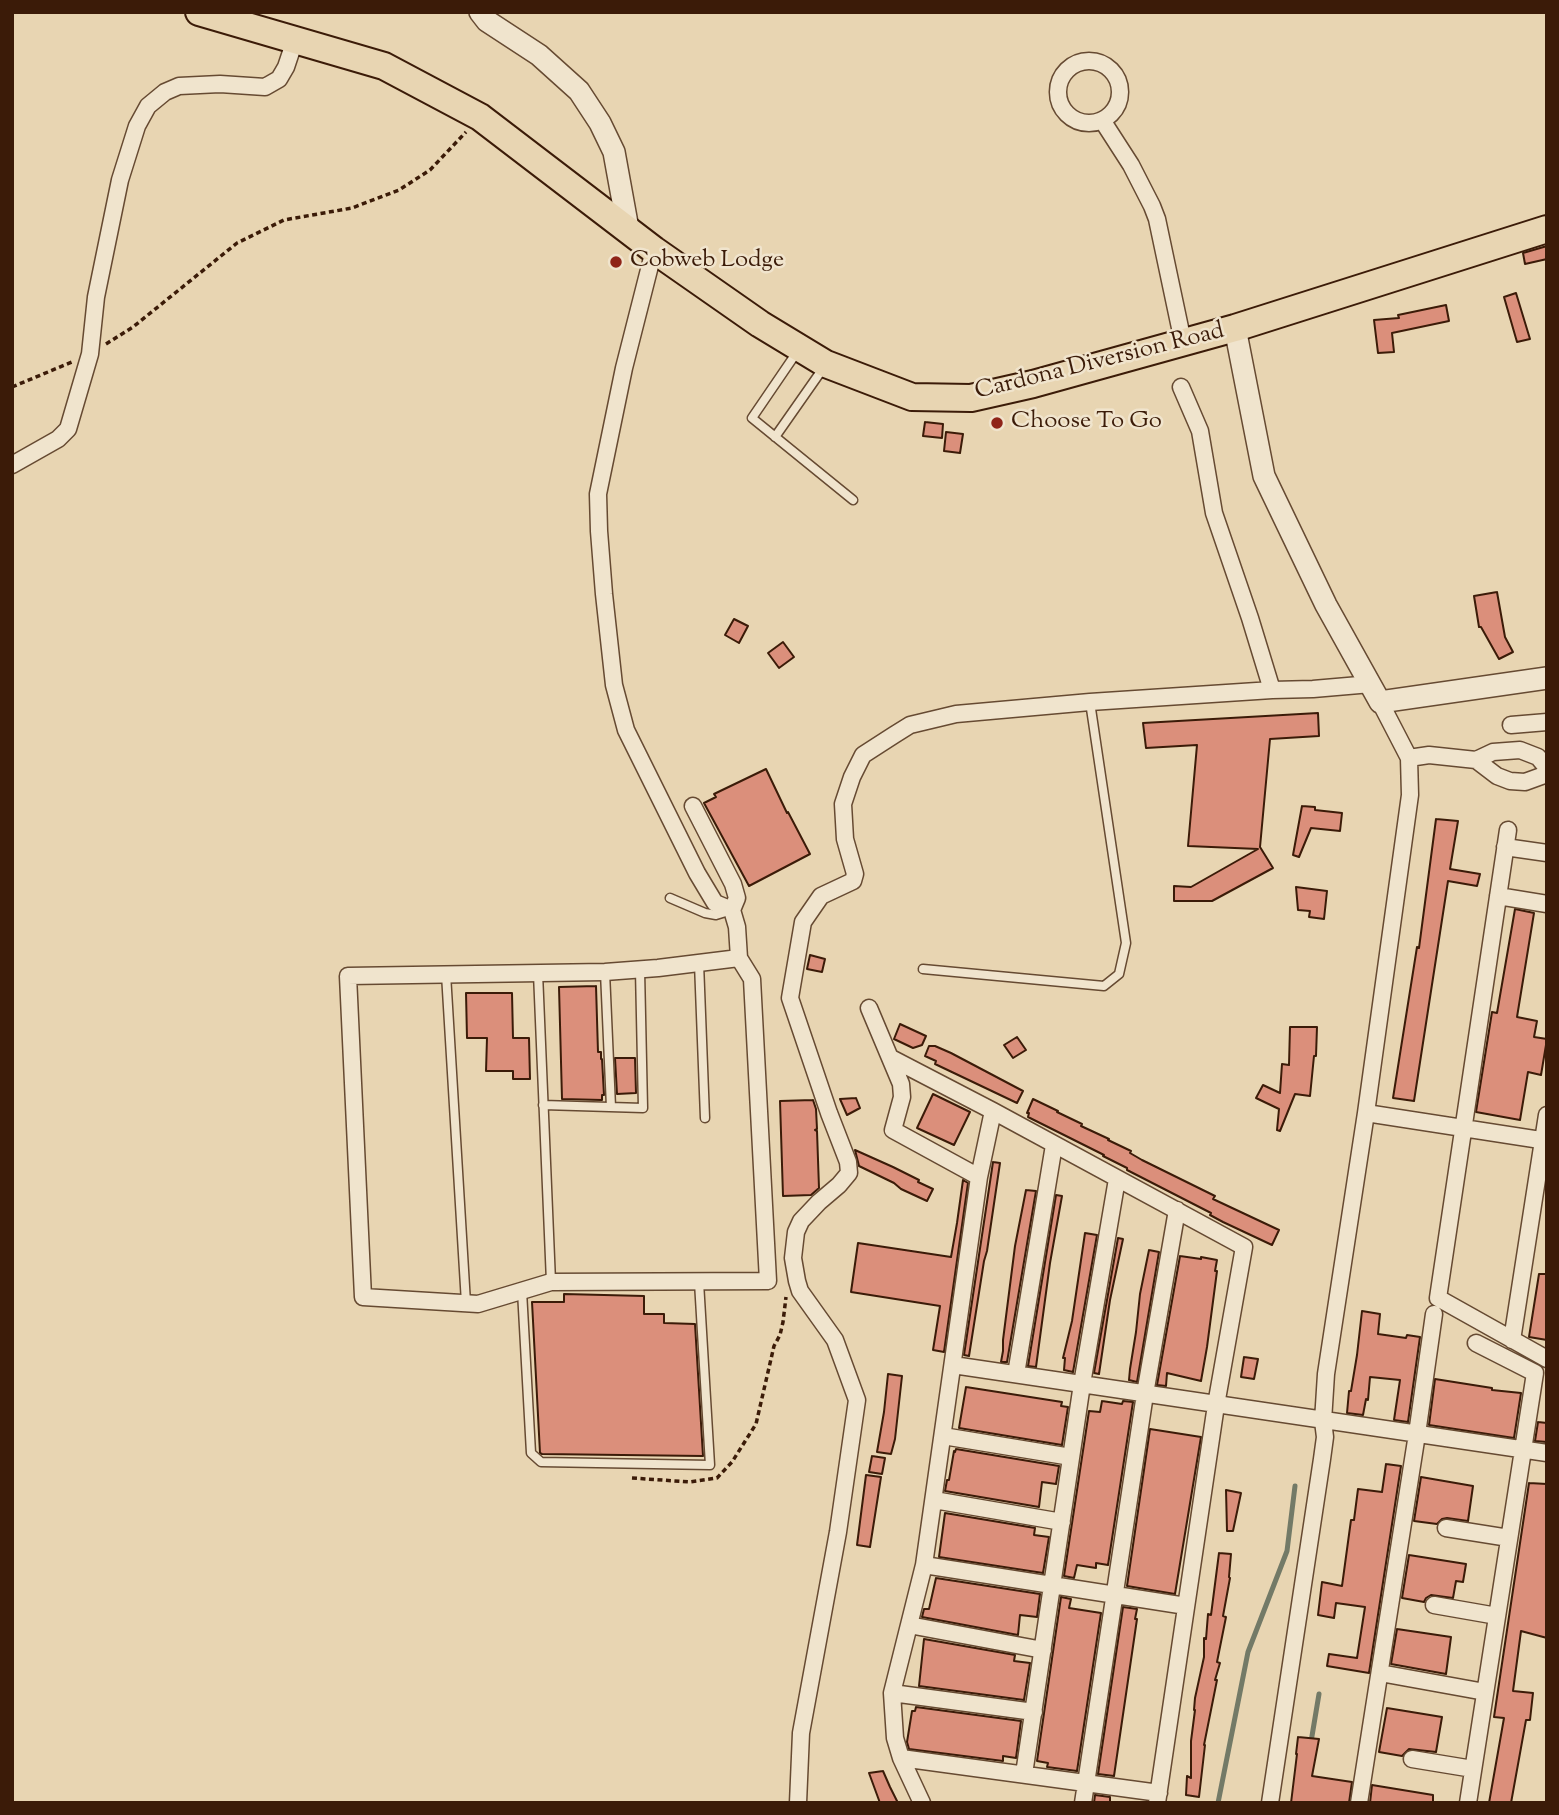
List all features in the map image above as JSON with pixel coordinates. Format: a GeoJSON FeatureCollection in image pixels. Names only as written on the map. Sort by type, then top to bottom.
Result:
{"type":"FeatureCollection","features":[{"type":"Feature","properties":{"kind":"main road","name":"Cardona Diversion Road"},"geometry":{"type":"LineString","coordinates":[[199,12],[384,66],[480,117],[654,250],[760,324],[826,364],[912,397],[971,398],[1033,384],[1235,328],[1547,229]]}},
{"type":"Feature","properties":{"kind":"street"},"geometry":{"type":"LineString","coordinates":[[480,12],[487,21],[539,55],[579,91],[600,123],[614,152],[628,229]]}},
{"type":"Feature","properties":{"kind":"street"},"geometry":{"type":"LineString","coordinates":[[12,465],[58,439],[68,429],[90,354],[96,297],[120,180],[137,125],[148,106],[165,92],[179,86],[220,84],[265,87],[279,79],[295,40]]}},
{"type":"Feature","properties":{"kind":"street"},"geometry":{"type":"LineString","coordinates":[[1101,120],[1130,165],[1157,219],[1183,342]]}},
{"type":"Feature","properties":{"kind":"street"},"geometry":{"type":"LineString","coordinates":[[654,250],[624,368],[598,494],[604,594],[614,685],[626,730],[697,873],[715,903],[732,910]]}},
{"type":"Feature","properties":{"kind":"street"},"geometry":{"type":"LineString","coordinates":[[1235,328],[1264,476],[1326,605],[1409,758],[1410,795],[1326,1374],[1322,1459],[1270,1803]]}},
{"type":"Feature","properties":{"kind":"street"},"geometry":{"type":"LineString","coordinates":[[1181,387],[1200,431],[1214,513],[1272,690]]}},
{"type":"Feature","properties":{"kind":"street"},"geometry":{"type":"LineString","coordinates":[[798,1803],[800,1732],[838,1532],[857,1400],[835,1340],[800,1291],[793,1258],[796,1232],[801,1221],[849,1173],[848,1162],[790,998],[803,922],[821,896],[853,881],[855,874],[845,839],[842,804],[863,755],[910,725],[956,714],[1272,690],[1376,693],[1547,678]]}},
{"type":"Feature","properties":{"kind":"street"},"geometry":{"type":"LineString","coordinates":[[1511,725],[1547,722]]}},
{"type":"Feature","properties":{"kind":"street"},"geometry":{"type":"LineString","coordinates":[[1476,760],[1493,752],[1520,750],[1538,757],[1547,768]]}},
{"type":"Feature","properties":{"kind":"street"},"geometry":{"type":"LineString","coordinates":[[1409,758],[1429,755],[1476,760],[1497,776],[1510,781],[1525,782],[1547,774]]}},
{"type":"Feature","properties":{"kind":"street"},"geometry":{"type":"LineString","coordinates":[[693,806],[733,884],[737,898],[732,910],[737,927],[739,958],[752,979],[768,1281],[551,1282],[478,1304],[363,1297],[348,976],[605,972],[739,958]]}},
{"type":"Feature","properties":{"kind":"street"},"geometry":{"type":"LineString","coordinates":[[1508,830],[1438,1298],[1547,1359]]}},
{"type":"Feature","properties":{"kind":"street"},"geometry":{"type":"LineString","coordinates":[[1505,847],[1547,853]]}},
{"type":"Feature","properties":{"kind":"street"},"geometry":{"type":"LineString","coordinates":[[1497,896],[1547,904]]}},
{"type":"Feature","properties":{"kind":"street"},"geometry":{"type":"LineString","coordinates":[[869,1008],[901,1084],[902,1097],[894,1130],[979,1177]]}},
{"type":"Feature","properties":{"kind":"street"},"geometry":{"type":"LineString","coordinates":[[891,1058],[1244,1247],[1216,1405],[1158,1798],[1087,1782],[901,1758]]}},
{"type":"Feature","properties":{"kind":"street"},"geometry":{"type":"LineString","coordinates":[[922,1803],[901,1758],[895,1738],[892,1693],[924,1565],[979,1177],[993,1111]]}},
{"type":"Feature","properties":{"kind":"street"},"geometry":{"type":"LineString","coordinates":[[1366,1112],[1545,1140]]}},
{"type":"Feature","properties":{"kind":"street"},"geometry":{"type":"LineString","coordinates":[[1512,1340],[1547,1115]]}},
{"type":"Feature","properties":{"kind":"street"},"geometry":{"type":"LineString","coordinates":[[1016,1374],[1054,1145]]}},
{"type":"Feature","properties":{"kind":"street"},"geometry":{"type":"LineString","coordinates":[[1024,1773],[1082,1384],[1117,1180]]}},
{"type":"Feature","properties":{"kind":"street"},"geometry":{"type":"LineString","coordinates":[[1083,1803],[1145,1394],[1177,1210]]}},
{"type":"Feature","properties":{"kind":"street"},"geometry":{"type":"LineString","coordinates":[[1359,1803],[1434,1314]]}},
{"type":"Feature","properties":{"kind":"street"},"geometry":{"type":"LineString","coordinates":[[1468,1803],[1535,1373],[1476,1343]]}},
{"type":"Feature","properties":{"kind":"street"},"geometry":{"type":"LineString","coordinates":[[953,1365],[1547,1453]]}},
{"type":"Feature","properties":{"kind":"street"},"geometry":{"type":"LineString","coordinates":[[943,1436],[1071,1457]]}},
{"type":"Feature","properties":{"kind":"street"},"geometry":{"type":"LineString","coordinates":[[934,1500],[1062,1522]]}},
{"type":"Feature","properties":{"kind":"street"},"geometry":{"type":"LineString","coordinates":[[1446,1528],[1509,1538]]}},
{"type":"Feature","properties":{"kind":"street"},"geometry":{"type":"LineString","coordinates":[[924,1565],[1186,1606]]}},
{"type":"Feature","properties":{"kind":"street"},"geometry":{"type":"LineString","coordinates":[[1434,1605],[1497,1616]]}},
{"type":"Feature","properties":{"kind":"street"},"geometry":{"type":"LineString","coordinates":[[909,1625],[1043,1650]]}},
{"type":"Feature","properties":{"kind":"street"},"geometry":{"type":"LineString","coordinates":[[1380,1673],[1485,1692]]}},
{"type":"Feature","properties":{"kind":"street"},"geometry":{"type":"LineString","coordinates":[[892,1693],[1034,1712]]}},
{"type":"Feature","properties":{"kind":"street"},"geometry":{"type":"LineString","coordinates":[[1412,1759],[1473,1769]]}},
{"type":"Feature","properties":{"kind":"lane"},"geometry":{"type":"LineString","coordinates":[[799,349],[752,418],[853,500]]}},
{"type":"Feature","properties":{"kind":"lane"},"geometry":{"type":"LineString","coordinates":[[775,436],[826,364]]}},
{"type":"Feature","properties":{"kind":"lane"},"geometry":{"type":"LineString","coordinates":[[923,969],[1104,986],[1119,974],[1126,943],[1090,702]]}},
{"type":"Feature","properties":{"kind":"lane"},"geometry":{"type":"LineString","coordinates":[[670,898],[705,913],[716,915],[732,910]]}},
{"type":"Feature","properties":{"kind":"lane"},"geometry":{"type":"LineString","coordinates":[[699,963],[705,1118]]}},
{"type":"Feature","properties":{"kind":"lane"},"geometry":{"type":"LineString","coordinates":[[543,1105],[643,1108],[640,970]]}},
{"type":"Feature","properties":{"kind":"lane"},"geometry":{"type":"LineString","coordinates":[[605,972],[611,1107]]}},
{"type":"Feature","properties":{"kind":"lane"},"geometry":{"type":"LineString","coordinates":[[538,973],[551,1282]]}},
{"type":"Feature","properties":{"kind":"lane"},"geometry":{"type":"LineString","coordinates":[[446,974],[466,1303]]}},
{"type":"Feature","properties":{"kind":"lane"},"geometry":{"type":"LineString","coordinates":[[522,1290],[531,1453],[541,1462],[710,1465],[699,1282]]}},
{"type":"Feature","properties":{"kind":"path"},"geometry":{"type":"LineString","coordinates":[[12,387],[90,354],[133,327],[237,243],[284,220],[352,208],[399,190],[430,170],[480,117]]}},
{"type":"Feature","properties":{"kind":"path"},"geometry":{"type":"LineString","coordinates":[[629,1478],[690,1482],[717,1478],[732,1462],[756,1424],[774,1346],[783,1322],[789,1265],[793,1258]]}},
{"type":"Feature","properties":{"kind":"building"},"geometry":{"type":"Polygon","coordinates":[[[1547,246],[1547,259],[1525,264],[1523,253],[1547,246]]]}},
{"type":"Feature","properties":{"kind":"building"},"geometry":{"type":"Polygon","coordinates":[[[1516,293],[1530,339],[1517,342],[1504,297],[1516,293]]]}},
{"type":"Feature","properties":{"kind":"building"},"geometry":{"type":"Polygon","coordinates":[[[1446,305],[1449,321],[1392,333],[1394,352],[1378,353],[1374,320],[1399,318],[1398,315],[1446,305]]]}},
{"type":"Feature","properties":{"kind":"building"},"geometry":{"type":"Polygon","coordinates":[[[925,422],[943,424],[942,438],[923,436],[925,422]]]}},
{"type":"Feature","properties":{"kind":"building"},"geometry":{"type":"Polygon","coordinates":[[[946,432],[963,434],[960,453],[944,451],[946,432]]]}},
{"type":"Feature","properties":{"kind":"building"},"geometry":{"type":"Polygon","coordinates":[[[1497,592],[1505,637],[1513,652],[1499,659],[1479,627],[1474,596],[1497,592]]]}},
{"type":"Feature","properties":{"kind":"building"},"geometry":{"type":"Polygon","coordinates":[[[734,619],[748,626],[739,643],[725,635],[734,619]]]}},
{"type":"Feature","properties":{"kind":"building"},"geometry":{"type":"Polygon","coordinates":[[[783,642],[794,657],[779,668],[768,653],[783,642]]]}},
{"type":"Feature","properties":{"kind":"building"},"geometry":{"type":"Polygon","coordinates":[[[1318,713],[1319,736],[1270,739],[1260,847],[1273,868],[1212,901],[1174,901],[1174,886],[1191,887],[1258,849],[1188,846],[1197,745],[1146,748],[1143,723],[1318,713]]]}},
{"type":"Feature","properties":{"kind":"building"},"geometry":{"type":"Polygon","coordinates":[[[766,769],[810,854],[749,886],[704,803],[716,797],[714,794],[766,769]]]}},
{"type":"Feature","properties":{"kind":"building"},"geometry":{"type":"Polygon","coordinates":[[[1302,806],[1342,813],[1340,831],[1311,828],[1299,857],[1293,855],[1302,806]]]}},
{"type":"Feature","properties":{"kind":"building"},"geometry":{"type":"Polygon","coordinates":[[[1436,819],[1458,821],[1450,869],[1480,874],[1477,886],[1448,881],[1414,1101],[1393,1098],[1417,947],[1419,948],[1436,819]]]}},
{"type":"Feature","properties":{"kind":"building"},"geometry":{"type":"Polygon","coordinates":[[[1296,887],[1327,891],[1324,919],[1309,917],[1310,911],[1298,910],[1296,887]]]}},
{"type":"Feature","properties":{"kind":"building"},"geometry":{"type":"Polygon","coordinates":[[[1515,909],[1534,913],[1517,1017],[1537,1021],[1534,1037],[1547,1039],[1541,1075],[1528,1072],[1520,1120],[1476,1112],[1492,1012],[1497,1013],[1515,909]]]}},
{"type":"Feature","properties":{"kind":"building"},"geometry":{"type":"Polygon","coordinates":[[[810,955],[825,959],[822,972],[807,969],[810,955]]]}},
{"type":"Feature","properties":{"kind":"building"},"geometry":{"type":"Polygon","coordinates":[[[596,986],[598,1052],[601,1052],[602,1059],[604,1095],[602,1100],[562,1099],[559,987],[596,986]]]}},
{"type":"Feature","properties":{"kind":"building"},"geometry":{"type":"Polygon","coordinates":[[[466,993],[512,993],[513,1038],[529,1038],[530,1079],[513,1079],[513,1071],[486,1071],[487,1038],[467,1038],[466,993]]]}},
{"type":"Feature","properties":{"kind":"building"},"geometry":{"type":"Polygon","coordinates":[[[900,1024],[926,1036],[922,1045],[913,1048],[894,1039],[900,1024]]]}},
{"type":"Feature","properties":{"kind":"building"},"geometry":{"type":"Polygon","coordinates":[[[1290,1027],[1317,1027],[1316,1056],[1310,1096],[1295,1094],[1280,1131],[1277,1130],[1279,1109],[1256,1098],[1263,1085],[1280,1093],[1282,1064],[1289,1065],[1290,1027]]]}},
{"type":"Feature","properties":{"kind":"building"},"geometry":{"type":"Polygon","coordinates":[[[1017,1037],[1026,1050],[1013,1058],[1004,1045],[1017,1037]]]}},
{"type":"Feature","properties":{"kind":"building"},"geometry":{"type":"Polygon","coordinates":[[[929,1046],[951,1053],[1023,1091],[1017,1103],[935,1064],[936,1061],[925,1056],[929,1046]]]}},
{"type":"Feature","properties":{"kind":"building"},"geometry":{"type":"Polygon","coordinates":[[[615,1058],[635,1058],[636,1093],[617,1094],[615,1058]]]}},
{"type":"Feature","properties":{"kind":"building"},"geometry":{"type":"Polygon","coordinates":[[[933,1094],[970,1112],[954,1145],[917,1128],[933,1094]]]}},
{"type":"Feature","properties":{"kind":"building"},"geometry":{"type":"Polygon","coordinates":[[[856,1098],[860,1108],[847,1115],[840,1099],[856,1098]]]}},
{"type":"Feature","properties":{"kind":"building"},"geometry":{"type":"Polygon","coordinates":[[[1033,1099],[1131,1151],[1130,1153],[1142,1160],[1215,1196],[1213,1199],[1279,1230],[1272,1245],[1223,1222],[1104,1155],[1028,1117],[1033,1099]]]}},
{"type":"Feature","properties":{"kind":"building"},"geometry":{"type":"Polygon","coordinates":[[[813,1100],[816,1109],[819,1188],[811,1195],[783,1196],[780,1101],[813,1100]]]}},
{"type":"Feature","properties":{"kind":"building"},"geometry":{"type":"Polygon","coordinates":[[[855,1150],[933,1189],[927,1201],[859,1166],[855,1150]]]}},
{"type":"Feature","properties":{"kind":"building"},"geometry":{"type":"Polygon","coordinates":[[[993,1162],[1000,1163],[969,1356],[964,1355],[993,1162]]]}},
{"type":"Feature","properties":{"kind":"building"},"geometry":{"type":"Polygon","coordinates":[[[963,1180],[968,1183],[944,1352],[933,1350],[940,1306],[851,1292],[858,1243],[951,1257],[963,1180]]]}},
{"type":"Feature","properties":{"kind":"building"},"geometry":{"type":"Polygon","coordinates":[[[1026,1190],[1036,1191],[1007,1362],[1001,1362],[1015,1246],[1026,1190]]]}},
{"type":"Feature","properties":{"kind":"building"},"geometry":{"type":"Polygon","coordinates":[[[1056,1195],[1062,1196],[1036,1367],[1028,1366],[1056,1195]]]}},
{"type":"Feature","properties":{"kind":"building"},"geometry":{"type":"Polygon","coordinates":[[[1085,1233],[1097,1235],[1073,1372],[1064,1370],[1063,1358],[1072,1321],[1085,1233]]]}},
{"type":"Feature","properties":{"kind":"building"},"geometry":{"type":"Polygon","coordinates":[[[1118,1238],[1123,1239],[1110,1300],[1099,1374],[1094,1373],[1118,1238]]]}},
{"type":"Feature","properties":{"kind":"building"},"geometry":{"type":"Polygon","coordinates":[[[1149,1250],[1159,1252],[1137,1382],[1129,1380],[1130,1369],[1149,1250]]]}},
{"type":"Feature","properties":{"kind":"building"},"geometry":{"type":"Polygon","coordinates":[[[1180,1256],[1217,1260],[1201,1381],[1167,1373],[1166,1386],[1157,1385],[1180,1256]]]}},
{"type":"Feature","properties":{"kind":"building"},"geometry":{"type":"Polygon","coordinates":[[[1539,1274],[1547,1274],[1547,1340],[1529,1337],[1539,1274]]]}},
{"type":"Feature","properties":{"kind":"building"},"geometry":{"type":"Polygon","coordinates":[[[564,1294],[644,1296],[644,1314],[664,1314],[664,1323],[695,1324],[703,1456],[540,1453],[532,1302],[564,1302],[564,1294]]]}},
{"type":"Feature","properties":{"kind":"building"},"geometry":{"type":"Polygon","coordinates":[[[1362,1311],[1380,1314],[1378,1334],[1420,1337],[1408,1422],[1394,1420],[1400,1380],[1370,1377],[1368,1400],[1366,1399],[1363,1415],[1347,1413],[1362,1311]]]}},
{"type":"Feature","properties":{"kind":"building"},"geometry":{"type":"Polygon","coordinates":[[[1244,1357],[1258,1359],[1254,1379],[1241,1377],[1244,1357]]]}},
{"type":"Feature","properties":{"kind":"building"},"geometry":{"type":"Polygon","coordinates":[[[888,1374],[902,1376],[891,1454],[877,1452],[888,1374]]]}},
{"type":"Feature","properties":{"kind":"building"},"geometry":{"type":"Polygon","coordinates":[[[1435,1379],[1521,1393],[1514,1438],[1429,1425],[1435,1379]]]}},
{"type":"Feature","properties":{"kind":"building"},"geometry":{"type":"Polygon","coordinates":[[[966,1387],[1062,1402],[1061,1406],[1068,1407],[1062,1445],[959,1428],[966,1387]]]}},
{"type":"Feature","properties":{"kind":"building"},"geometry":{"type":"Polygon","coordinates":[[[1102,1401],[1122,1404],[1123,1401],[1133,1402],[1108,1565],[1096,1563],[1096,1568],[1077,1565],[1074,1578],[1064,1576],[1089,1411],[1100,1412],[1102,1401]]]}},
{"type":"Feature","properties":{"kind":"building"},"geometry":{"type":"Polygon","coordinates":[[[1538,1422],[1547,1423],[1547,1442],[1535,1441],[1538,1422]]]}},
{"type":"Feature","properties":{"kind":"building"},"geometry":{"type":"Polygon","coordinates":[[[1150,1429],[1201,1437],[1175,1594],[1127,1586],[1150,1429]]]}},
{"type":"Feature","properties":{"kind":"building"},"geometry":{"type":"Polygon","coordinates":[[[956,1449],[1059,1466],[1056,1484],[1042,1482],[1039,1507],[945,1491],[956,1449]]]}},
{"type":"Feature","properties":{"kind":"building"},"geometry":{"type":"Polygon","coordinates":[[[872,1456],[885,1458],[882,1474],[869,1472],[872,1456]]]}},
{"type":"Feature","properties":{"kind":"building"},"geometry":{"type":"Polygon","coordinates":[[[1386,1464],[1401,1466],[1369,1673],[1327,1666],[1329,1654],[1357,1658],[1365,1607],[1336,1603],[1334,1618],[1318,1615],[1322,1582],[1342,1586],[1358,1489],[1382,1492],[1386,1464]]]}},
{"type":"Feature","properties":{"kind":"building"},"geometry":{"type":"Polygon","coordinates":[[[866,1475],[881,1477],[870,1547],[857,1545],[866,1475]]]}},
{"type":"Feature","properties":{"kind":"building"},"geometry":{"type":"Polygon","coordinates":[[[1421,1477],[1473,1486],[1468,1521],[1447,1518],[1437,1524],[1414,1521],[1421,1477]]]}},
{"type":"Feature","properties":{"kind":"building"},"geometry":{"type":"Polygon","coordinates":[[[1529,1483],[1547,1484],[1547,1638],[1521,1631],[1513,1691],[1533,1693],[1530,1720],[1526,1720],[1511,1803],[1489,1803],[1504,1718],[1494,1717],[1529,1483]]]}},
{"type":"Feature","properties":{"kind":"building"},"geometry":{"type":"Polygon","coordinates":[[[1226,1490],[1241,1493],[1233,1531],[1227,1531],[1226,1490]]]}},
{"type":"Feature","properties":{"kind":"building"},"geometry":{"type":"Polygon","coordinates":[[[945,1513],[1035,1528],[1034,1535],[1049,1537],[1043,1573],[939,1557],[945,1513]]]}},
{"type":"Feature","properties":{"kind":"building"},"geometry":{"type":"Polygon","coordinates":[[[1219,1553],[1231,1554],[1230,1578],[1217,1662],[1220,1663],[1204,1745],[1199,1797],[1186,1795],[1187,1776],[1191,1778],[1195,1698],[1204,1657],[1208,1614],[1211,1615],[1219,1553]]]}},
{"type":"Feature","properties":{"kind":"building"},"geometry":{"type":"Polygon","coordinates":[[[1409,1555],[1466,1564],[1463,1582],[1456,1581],[1453,1598],[1431,1595],[1424,1602],[1402,1598],[1409,1555]]]}},
{"type":"Feature","properties":{"kind":"building"},"geometry":{"type":"Polygon","coordinates":[[[936,1578],[1040,1594],[1037,1617],[1020,1615],[1018,1635],[922,1617],[924,1609],[929,1609],[936,1578]]]}},
{"type":"Feature","properties":{"kind":"building"},"geometry":{"type":"Polygon","coordinates":[[[1061,1597],[1071,1599],[1069,1608],[1101,1613],[1077,1771],[1047,1767],[1048,1763],[1037,1761],[1061,1597]]]}},
{"type":"Feature","properties":{"kind":"building"},"geometry":{"type":"Polygon","coordinates":[[[1123,1607],[1137,1609],[1137,1619],[1114,1776],[1098,1774],[1123,1607]]]}},
{"type":"Feature","properties":{"kind":"building"},"geometry":{"type":"Polygon","coordinates":[[[1397,1629],[1451,1637],[1446,1674],[1391,1664],[1397,1629]]]}},
{"type":"Feature","properties":{"kind":"building"},"geometry":{"type":"Polygon","coordinates":[[[924,1639],[1015,1655],[1014,1661],[1030,1663],[1024,1700],[919,1686],[924,1639]]]}},
{"type":"Feature","properties":{"kind":"building"},"geometry":{"type":"Polygon","coordinates":[[[916,1707],[1021,1721],[1016,1758],[1003,1756],[1003,1761],[909,1749],[907,1742],[912,1711],[915,1711],[916,1707]]]}},
{"type":"Feature","properties":{"kind":"building"},"geometry":{"type":"Polygon","coordinates":[[[1387,1708],[1442,1717],[1436,1752],[1409,1749],[1402,1756],[1379,1752],[1387,1708]]]}},
{"type":"Feature","properties":{"kind":"building"},"geometry":{"type":"Polygon","coordinates":[[[1298,1737],[1319,1739],[1312,1776],[1352,1782],[1349,1803],[1291,1803],[1298,1737]]]}},
{"type":"Feature","properties":{"kind":"building"},"geometry":{"type":"Polygon","coordinates":[[[883,1771],[898,1803],[880,1803],[869,1773],[883,1771]]]}},
{"type":"Feature","properties":{"kind":"building"},"geometry":{"type":"Polygon","coordinates":[[[1372,1785],[1433,1795],[1433,1803],[1370,1803],[1372,1785]]]}},
{"type":"Feature","properties":{"kind":"building"},"geometry":{"type":"Polygon","coordinates":[[[1095,1795],[1110,1797],[1110,1803],[1094,1803],[1095,1795]]]}},
{"type":"Feature","properties":{"kind":"waterway"},"geometry":{"type":"LineString","coordinates":[[1218,1803],[1248,1652],[1287,1551],[1295,1486]]}},
{"type":"Feature","properties":{"kind":"waterway"},"geometry":{"type":"LineString","coordinates":[[1311,1742],[1319,1694]]}},
{"type":"Feature","properties":{"kind":"place","name":"Cobweb Lodge"},"geometry":{"type":"Point","coordinates":[616,262]}},
{"type":"Feature","properties":{"kind":"place","name":"Choose To Go"},"geometry":{"type":"Point","coordinates":[997,423]}}]}
